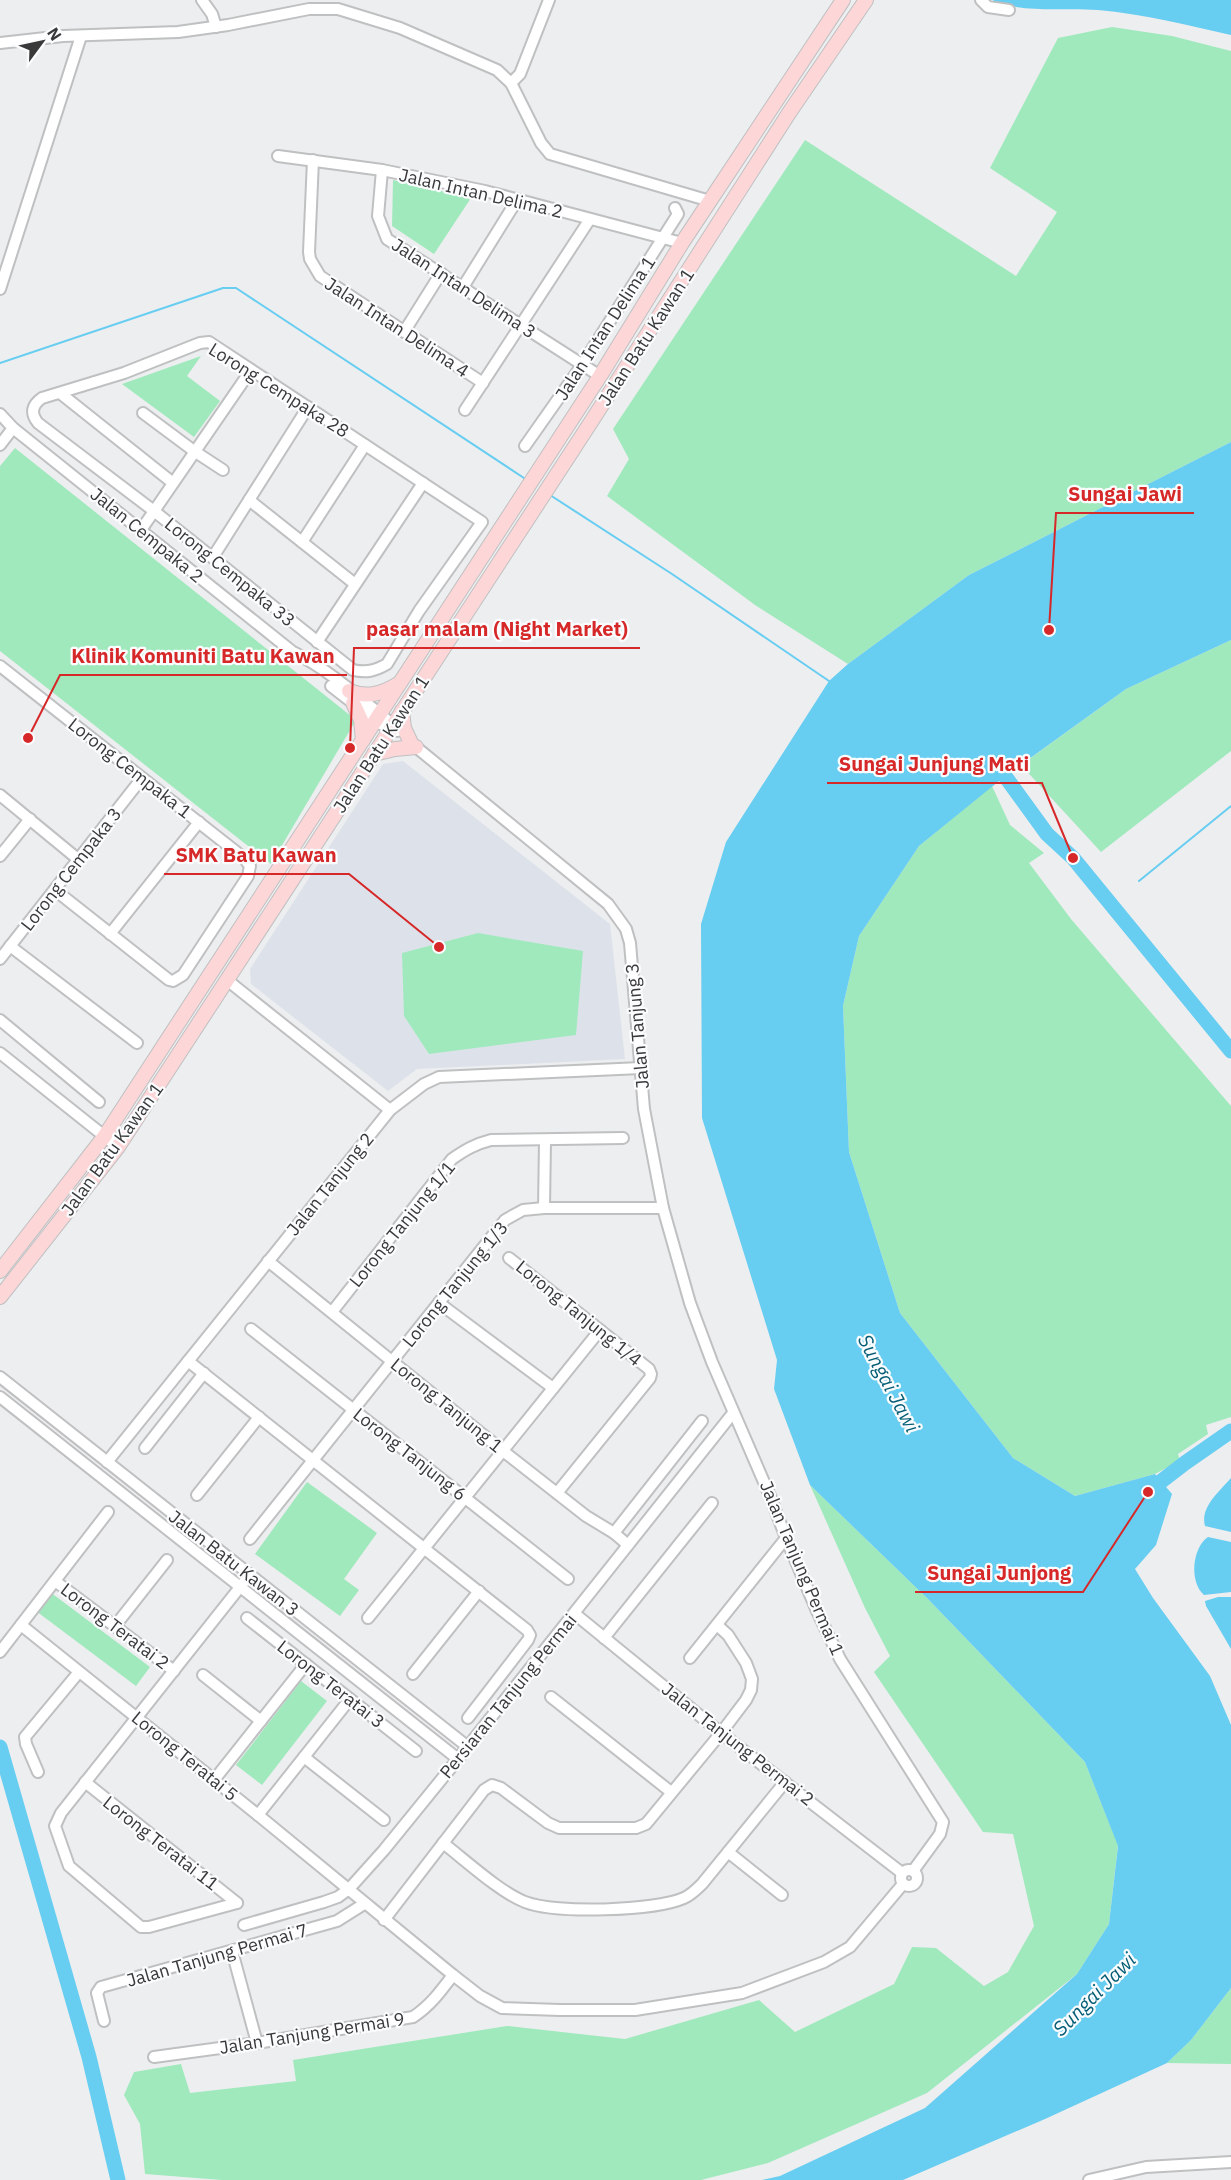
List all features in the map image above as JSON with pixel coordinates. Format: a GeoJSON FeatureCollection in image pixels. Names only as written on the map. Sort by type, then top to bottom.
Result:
{"type":"FeatureCollection","features":[{"type":"Feature","properties":{"kind":"street"},"geometry":{"type":"LineString","coordinates":[[202,0],[212,14],[216,27]]}},
{"type":"Feature","properties":{"kind":"street"},"geometry":{"type":"LineString","coordinates":[[511,82],[520,74],[549,0]]}},
{"type":"Feature","properties":{"kind":"street","name":"Jalan Batu Kawan 1"},"geometry":{"type":"LineString","coordinates":[[0,1270],[104,1137],[600,376],[682,243],[843,0]]}},
{"type":"Feature","properties":{"kind":"street","name":"Jalan Batu Kawan 1"},"geometry":{"type":"LineString","coordinates":[[0,1297],[118,1147],[374,754],[393,729],[402,711],[789,113],[866,0]]}},
{"type":"Feature","properties":{"kind":"street"},"geometry":{"type":"LineString","coordinates":[[981,0],[988,7],[1009,10]]}},
{"type":"Feature","properties":{"kind":"street"},"geometry":{"type":"LineString","coordinates":[[0,43],[63,36],[178,32],[309,9],[338,9],[400,28],[497,70],[511,82],[541,143],[550,154],[710,201]]}},
{"type":"Feature","properties":{"kind":"street"},"geometry":{"type":"LineString","coordinates":[[0,289],[81,36]]}},
{"type":"Feature","properties":{"kind":"street","name":"Jalan Intan Delima 2"},"geometry":{"type":"LineString","coordinates":[[278,156],[382,170],[517,200],[682,243]]}},
{"type":"Feature","properties":{"kind":"street","name":"Jalan Intan Delima 4"},"geometry":{"type":"LineString","coordinates":[[313,160],[309,252],[314,268],[327,282],[483,383]]}},
{"type":"Feature","properties":{"kind":"street","name":"Jalan Intan Delima 3"},"geometry":{"type":"LineString","coordinates":[[382,170],[378,216],[387,239],[600,376]]}},
{"type":"Feature","properties":{"kind":"street"},"geometry":{"type":"LineString","coordinates":[[463,287],[517,200]]}},
{"type":"Feature","properties":{"kind":"street","name":"Jalan Intan Delima 1"},"geometry":{"type":"LineString","coordinates":[[525,446],[582,365],[663,238],[678,214],[675,207]]}},
{"type":"Feature","properties":{"kind":"street"},"geometry":{"type":"LineString","coordinates":[[465,410],[590,219]]}},
{"type":"Feature","properties":{"kind":"street"},"geometry":{"type":"LineString","coordinates":[[404,332],[441,273]]}},
{"type":"Feature","properties":{"kind":"street","name":"Lorong Cempaka 28"},"geometry":{"type":"LineString","coordinates":[[60,393],[124,373],[204,342],[213,344],[482,522]]}},
{"type":"Feature","properties":{"kind":"street"},"geometry":{"type":"LineString","coordinates":[[141,530],[251,370]]}},
{"type":"Feature","properties":{"kind":"street"},"geometry":{"type":"LineString","coordinates":[[60,393],[173,483]]}},
{"type":"Feature","properties":{"kind":"street","name":"Lorong Cempaka 33"},"geometry":{"type":"LineString","coordinates":[[60,393],[36,402],[32,409],[33,417],[38,423],[213,557],[353,670],[370,672],[387,664],[419,611],[482,522]]}},
{"type":"Feature","properties":{"kind":"street"},"geometry":{"type":"LineString","coordinates":[[213,557],[308,407]]}},
{"type":"Feature","properties":{"kind":"street"},"geometry":{"type":"LineString","coordinates":[[143,412],[194,452],[223,470]]}},
{"type":"Feature","properties":{"kind":"street","name":"Jalan Cempaka 2"},"geometry":{"type":"LineString","coordinates":[[0,414],[13,428],[295,653],[306,665],[393,729]]}},
{"type":"Feature","properties":{"kind":"street"},"geometry":{"type":"LineString","coordinates":[[0,445],[13,428]]}},
{"type":"Feature","properties":{"kind":"street"},"geometry":{"type":"LineString","coordinates":[[302,542],[365,445]]}},
{"type":"Feature","properties":{"kind":"street"},"geometry":{"type":"LineString","coordinates":[[317,642],[423,483]]}},
{"type":"Feature","properties":{"kind":"street"},"geometry":{"type":"LineString","coordinates":[[249,500],[355,584]]}},
{"type":"Feature","properties":{"kind":"street","name":"Lorong Cempaka 1"},"geometry":{"type":"LineString","coordinates":[[1,670],[248,861],[250,870],[248,876],[183,975],[177,980],[169,980],[110,934]]}},
{"type":"Feature","properties":{"kind":"street"},"geometry":{"type":"LineString","coordinates":[[363,740],[361,720],[351,697],[375,695],[400,682]]}},
{"type":"Feature","properties":{"kind":"street"},"geometry":{"type":"LineString","coordinates":[[374,754],[414,745],[404,729],[402,711]]}},
{"type":"Feature","properties":{"kind":"street","name":"Jalan Tanjung 3"},"geometry":{"type":"LineString","coordinates":[[393,729],[608,904],[626,929],[630,942],[644,1109],[663,1208],[690,1303],[734,1413]]}},
{"type":"Feature","properties":{"kind":"street","name":"Lorong Cempaka 3"},"geometry":{"type":"LineString","coordinates":[[0,959],[80,860],[142,778]]}},
{"type":"Feature","properties":{"kind":"street"},"geometry":{"type":"LineString","coordinates":[[0,795],[80,860]]}},
{"type":"Feature","properties":{"kind":"street"},"geometry":{"type":"LineString","coordinates":[[0,856],[30,819]]}},
{"type":"Feature","properties":{"kind":"street"},"geometry":{"type":"LineString","coordinates":[[55,890],[110,934],[199,822]]}},
{"type":"Feature","properties":{"kind":"street"},"geometry":{"type":"LineString","coordinates":[[10,946],[137,1043]]}},
{"type":"Feature","properties":{"kind":"street"},"geometry":{"type":"LineString","coordinates":[[227,980],[390,1110]]}},
{"type":"Feature","properties":{"kind":"street"},"geometry":{"type":"LineString","coordinates":[[0,1020],[99,1102]]}},
{"type":"Feature","properties":{"kind":"street"},"geometry":{"type":"LineString","coordinates":[[0,1053],[118,1147]]}},
{"type":"Feature","properties":{"kind":"street","name":"Jalan Tanjung 2"},"geometry":{"type":"LineString","coordinates":[[107,1462],[390,1110],[424,1084],[439,1077],[641,1068]]}},
{"type":"Feature","properties":{"kind":"street","name":"Lorong Tanjung 1/1"},"geometry":{"type":"LineString","coordinates":[[332,1312],[452,1159],[477,1143],[491,1140],[545,1141],[623,1138]]}},
{"type":"Feature","properties":{"kind":"street"},"geometry":{"type":"LineString","coordinates":[[544,1208],[545,1141]]}},
{"type":"Feature","properties":{"kind":"street","name":"Lorong Tanjung 1/3"},"geometry":{"type":"LineString","coordinates":[[249,1539],[505,1220],[523,1210],[544,1208],[663,1208]]}},
{"type":"Feature","properties":{"kind":"street","name":"Lorong Tanjung 1/4"},"geometry":{"type":"LineString","coordinates":[[509,1258],[649,1369],[651,1374],[557,1493]]}},
{"type":"Feature","properties":{"kind":"street","name":"Lorong Tanjung 1"},"geometry":{"type":"LineString","coordinates":[[268,1261],[503,1451],[628,1545]]}},
{"type":"Feature","properties":{"kind":"street"},"geometry":{"type":"LineString","coordinates":[[439,1302],[553,1388]]}},
{"type":"Feature","properties":{"kind":"street","name":"Lorong Tanjung 6"},"geometry":{"type":"LineString","coordinates":[[251,1329],[568,1579]]}},
{"type":"Feature","properties":{"kind":"street"},"geometry":{"type":"LineString","coordinates":[[368,1618],[600,1330]]}},
{"type":"Feature","properties":{"kind":"street"},"geometry":{"type":"LineString","coordinates":[[188,1361],[527,1630],[530,1635],[528,1640],[468,1719]]}},
{"type":"Feature","properties":{"kind":"street"},"geometry":{"type":"LineString","coordinates":[[145,1448],[204,1373]]}},
{"type":"Feature","properties":{"kind":"street","name":"Jalan Batu Kawan 3"},"geometry":{"type":"LineString","coordinates":[[0,1377],[468,1748]]}},
{"type":"Feature","properties":{"kind":"street","name":"Jalan Batu Kawan 3"},"geometry":{"type":"LineString","coordinates":[[0,1396],[458,1760]]}},
{"type":"Feature","properties":{"kind":"street","name":"Jalan Tanjung Permai 1"},"geometry":{"type":"LineString","coordinates":[[734,1413],[771,1496],[817,1611],[840,1659],[937,1809]]}},
{"type":"Feature","properties":{"kind":"street","name":"Persiaran Tanjung Permai"},"geometry":{"type":"LineString","coordinates":[[244,1925],[324,1902],[338,1897],[349,1889],[468,1748],[734,1413]]}},
{"type":"Feature","properties":{"kind":"street"},"geometry":{"type":"LineString","coordinates":[[197,1495],[259,1417]]}},
{"type":"Feature","properties":{"kind":"street"},"geometry":{"type":"LineString","coordinates":[[614,1533],[702,1421]]}},
{"type":"Feature","properties":{"kind":"street"},"geometry":{"type":"LineString","coordinates":[[604,1638],[712,1503]]}},
{"type":"Feature","properties":{"kind":"street"},"geometry":{"type":"LineString","coordinates":[[0,1652],[108,1512]]}},
{"type":"Feature","properties":{"kind":"street"},"geometry":{"type":"LineString","coordinates":[[690,1659],[786,1538]]}},
{"type":"Feature","properties":{"kind":"street"},"geometry":{"type":"LineString","coordinates":[[115,1626],[167,1560]]}},
{"type":"Feature","properties":{"kind":"street"},"geometry":{"type":"LineString","coordinates":[[85,1782],[249,1575]]}},
{"type":"Feature","properties":{"kind":"street","name":"Lorong Teratai 2"},"geometry":{"type":"LineString","coordinates":[[55,1581],[174,1671]]}},
{"type":"Feature","properties":{"kind":"street"},"geometry":{"type":"LineString","coordinates":[[413,1674],[479,1591]]}},
{"type":"Feature","properties":{"kind":"street","name":"Jalan Tanjung Permai 2"},"geometry":{"type":"LineString","coordinates":[[575,1614],[721,1733],[906,1876]]}},
{"type":"Feature","properties":{"kind":"street","name":"Lorong Teratai 3"},"geometry":{"type":"LineString","coordinates":[[247,1618],[416,1751]]}},
{"type":"Feature","properties":{"kind":"street","name":"Lorong Teratai 5"},"geometry":{"type":"LineString","coordinates":[[21,1625],[453,1975],[480,1996],[502,2008],[635,2010],[742,1993],[824,1962],[850,1947],[873,1922],[943,1828],[944,1822],[937,1809]]}},
{"type":"Feature","properties":{"kind":"street"},"geometry":{"type":"LineString","coordinates":[[384,1920],[484,1790],[492,1785],[501,1788],[553,1826],[567,1829],[636,1828],[646,1824],[721,1733],[751,1690],[752,1679],[738,1649],[717,1625]]}},
{"type":"Feature","properties":{"kind":"street"},"geometry":{"type":"LineString","coordinates":[[214,1780],[306,1664]]}},
{"type":"Feature","properties":{"kind":"street"},"geometry":{"type":"LineString","coordinates":[[38,1772],[26,1744],[26,1737],[79,1672]]}},
{"type":"Feature","properties":{"kind":"street"},"geometry":{"type":"LineString","coordinates":[[203,1675],[261,1721]]}},
{"type":"Feature","properties":{"kind":"street"},"geometry":{"type":"LineString","coordinates":[[551,1697],[671,1792]]}},
{"type":"Feature","properties":{"kind":"street"},"geometry":{"type":"LineString","coordinates":[[258,1815],[350,1699]]}},
{"type":"Feature","properties":{"kind":"street"},"geometry":{"type":"LineString","coordinates":[[304,1757],[384,1820]]}},
{"type":"Feature","properties":{"kind":"street","name":"Lorong Teratai 11"},"geometry":{"type":"LineString","coordinates":[[85,1782],[237,1903],[149,1927],[137,1925],[69,1866],[55,1826],[61,1813],[85,1782]]}},
{"type":"Feature","properties":{"kind":"street"},"geometry":{"type":"LineString","coordinates":[[443,1843],[525,1903],[553,1909],[609,1910],[661,1904],[693,1893],[785,1782]]}},
{"type":"Feature","properties":{"kind":"street"},"geometry":{"type":"LineString","coordinates":[[728,1852],[782,1895]]}},
{"type":"Feature","properties":{"kind":"street","name":"Jalan Tanjung Permai 7"},"geometry":{"type":"LineString","coordinates":[[104,2021],[97,1995],[99,1989],[337,1921],[364,1904]]}},
{"type":"Feature","properties":{"kind":"street"},"geometry":{"type":"LineString","coordinates":[[232,1951],[257,2043]]}},
{"type":"Feature","properties":{"kind":"street","name":"Jalan Tanjung Permai 9"},"geometry":{"type":"LineString","coordinates":[[154,2057],[257,2043],[413,2017],[433,2000],[453,1975]]}},
{"type":"Feature","properties":{"kind":"street"},"geometry":{"type":"LineString","coordinates":[[1089,2180],[1146,2167],[1231,2162]]}},
{"type":"Feature","properties":{"kind":"shaded area"},"geometry":{"type":"Polygon","coordinates":[[[403,761],[610,924],[625,1059],[417,1069],[388,1091],[251,984],[250,969],[383,764],[403,761]]]}},
{"type":"Feature","properties":{"kind":"green space"},"geometry":{"type":"Polygon","coordinates":[[[1112,27],[1172,36],[1231,51],[1231,442],[969,575],[848,664],[755,605],[607,496],[629,459],[613,429],[805,140],[1016,276],[1057,212],[990,168],[1058,38],[1112,27]]]}},
{"type":"Feature","properties":{"kind":"green space"},"geometry":{"type":"Polygon","coordinates":[[[393,180],[471,198],[434,254],[392,226],[393,180]]]}},
{"type":"Feature","properties":{"kind":"green space"},"geometry":{"type":"Polygon","coordinates":[[[201,356],[187,376],[220,401],[194,437],[122,384],[201,356]]]}},
{"type":"Feature","properties":{"kind":"green space"},"geometry":{"type":"Polygon","coordinates":[[[15,448],[356,720],[271,864],[0,651],[0,466],[15,448]]]}},
{"type":"Feature","properties":{"kind":"green space"},"geometry":{"type":"Polygon","coordinates":[[[1231,640],[1231,751],[1101,852],[1021,765],[1126,689],[1231,640]]]}},
{"type":"Feature","properties":{"kind":"green space"},"geometry":{"type":"Polygon","coordinates":[[[992,786],[1010,825],[1044,853],[1029,863],[1071,919],[1231,1106],[1231,1417],[1206,1425],[1208,1434],[1178,1454],[1180,1461],[1155,1474],[1075,1496],[1013,1458],[900,1313],[849,1152],[843,1006],[859,936],[919,846],[992,786]]]}},
{"type":"Feature","properties":{"kind":"green space"},"geometry":{"type":"Polygon","coordinates":[[[478,933],[583,951],[576,1035],[429,1054],[404,1016],[402,953],[478,933]]]}},
{"type":"Feature","properties":{"kind":"green space"},"geometry":{"type":"Polygon","coordinates":[[[307,1482],[377,1533],[344,1579],[359,1590],[340,1616],[255,1554],[307,1482]]]}},
{"type":"Feature","properties":{"kind":"green space"},"geometry":{"type":"Polygon","coordinates":[[[810,1485],[929,1600],[1085,1762],[1118,1845],[1109,1924],[1077,1974],[927,2093],[768,2163],[701,2180],[222,2180],[145,2174],[140,2124],[124,2095],[134,2072],[181,2064],[190,2093],[296,2081],[293,2060],[507,2026],[625,2039],[759,2000],[795,2032],[894,1984],[912,1947],[936,1948],[984,1986],[1008,1972],[1034,1926],[1013,1834],[983,1832],[874,1672],[890,1656],[865,1608],[810,1485]]]}},
{"type":"Feature","properties":{"kind":"green space"},"geometry":{"type":"Polygon","coordinates":[[[50,1592],[150,1667],[136,1686],[36,1611],[50,1592]]]}},
{"type":"Feature","properties":{"kind":"green space"},"geometry":{"type":"Polygon","coordinates":[[[301,1681],[327,1701],[262,1785],[236,1765],[301,1681]]]}},
{"type":"Feature","properties":{"kind":"green space"},"geometry":{"type":"Polygon","coordinates":[[[1231,1988],[1231,2064],[1167,2063],[1191,2040],[1231,1988]]]}},
{"type":"Feature","properties":{"kind":"water"},"geometry":{"type":"Polygon","coordinates":[[[992,0],[1231,0],[1231,35],[1132,14],[1085,9],[1030,9],[992,0]]]}},
{"type":"Feature","properties":{"kind":"water"},"geometry":{"type":"Polygon","coordinates":[[[1231,442],[1231,640],[1126,689],[1004,777],[919,846],[859,936],[843,1006],[849,1152],[900,1313],[1013,1458],[1075,1496],[1155,1474],[1172,1494],[1156,1545],[1135,1569],[1153,1598],[1210,1676],[1231,1725],[1231,1988],[1191,2040],[1167,2063],[903,2180],[762,2180],[780,2176],[925,2108],[1077,1974],[1109,1924],[1118,1846],[1085,1762],[929,1600],[810,1485],[774,1389],[777,1360],[702,1118],[701,924],[726,842],[829,681],[848,664],[969,575],[1231,442]]]}},
{"type":"Feature","properties":{"kind":"water"},"geometry":{"type":"Polygon","coordinates":[[[1231,1478],[1231,1532],[1205,1526],[1205,1512],[1208,1506],[1231,1478]]]}},
{"type":"Feature","properties":{"kind":"water"},"geometry":{"type":"Polygon","coordinates":[[[1208,1537],[1231,1542],[1231,1592],[1204,1595],[1196,1582],[1194,1565],[1196,1557],[1208,1537]]]}},
{"type":"Feature","properties":{"kind":"water"},"geometry":{"type":"Polygon","coordinates":[[[1218,1597],[1231,1597],[1231,1649],[1206,1606],[1205,1601],[1218,1597]]]}},
{"type":"Feature","properties":{"kind":"waterway"},"geometry":{"type":"LineString","coordinates":[[0,363],[223,288],[236,288],[527,480]]}},
{"type":"Feature","properties":{"kind":"waterway"},"geometry":{"type":"LineString","coordinates":[[550,495],[672,574],[829,681]]}},
{"type":"Feature","properties":{"kind":"waterway"},"geometry":{"type":"LineString","coordinates":[[994,761],[1047,834],[1073,858],[1231,1051]]}},
{"type":"Feature","properties":{"kind":"waterway"},"geometry":{"type":"LineString","coordinates":[[1139,881],[1231,806]]}},
{"type":"Feature","properties":{"kind":"waterway"},"geometry":{"type":"LineString","coordinates":[[1146,1493],[1231,1431]]}},
{"type":"Feature","properties":{"kind":"waterway"},"geometry":{"type":"LineString","coordinates":[[0,1747],[89,2057],[118,2180]]}},
{"type":"Feature","properties":{"kind":"place","name":"Sungai Jawi"},"geometry":{"type":"Point","coordinates":[1049,630]}},
{"type":"Feature","properties":{"kind":"place","name":"Klinik Komuniti Batu Kawan"},"geometry":{"type":"Point","coordinates":[28,738]}},
{"type":"Feature","properties":{"kind":"place","name":"pasar malam (Night Market)"},"geometry":{"type":"Point","coordinates":[350,748]}},
{"type":"Feature","properties":{"kind":"place","name":"Sungai Junjung Mati"},"geometry":{"type":"Point","coordinates":[1073,858]}},
{"type":"Feature","properties":{"kind":"place","name":"SMK Batu Kawan"},"geometry":{"type":"Point","coordinates":[439,947]}},
{"type":"Feature","properties":{"kind":"place","name":"Sungai Junjong"},"geometry":{"type":"Point","coordinates":[1148,1492]}}]}
